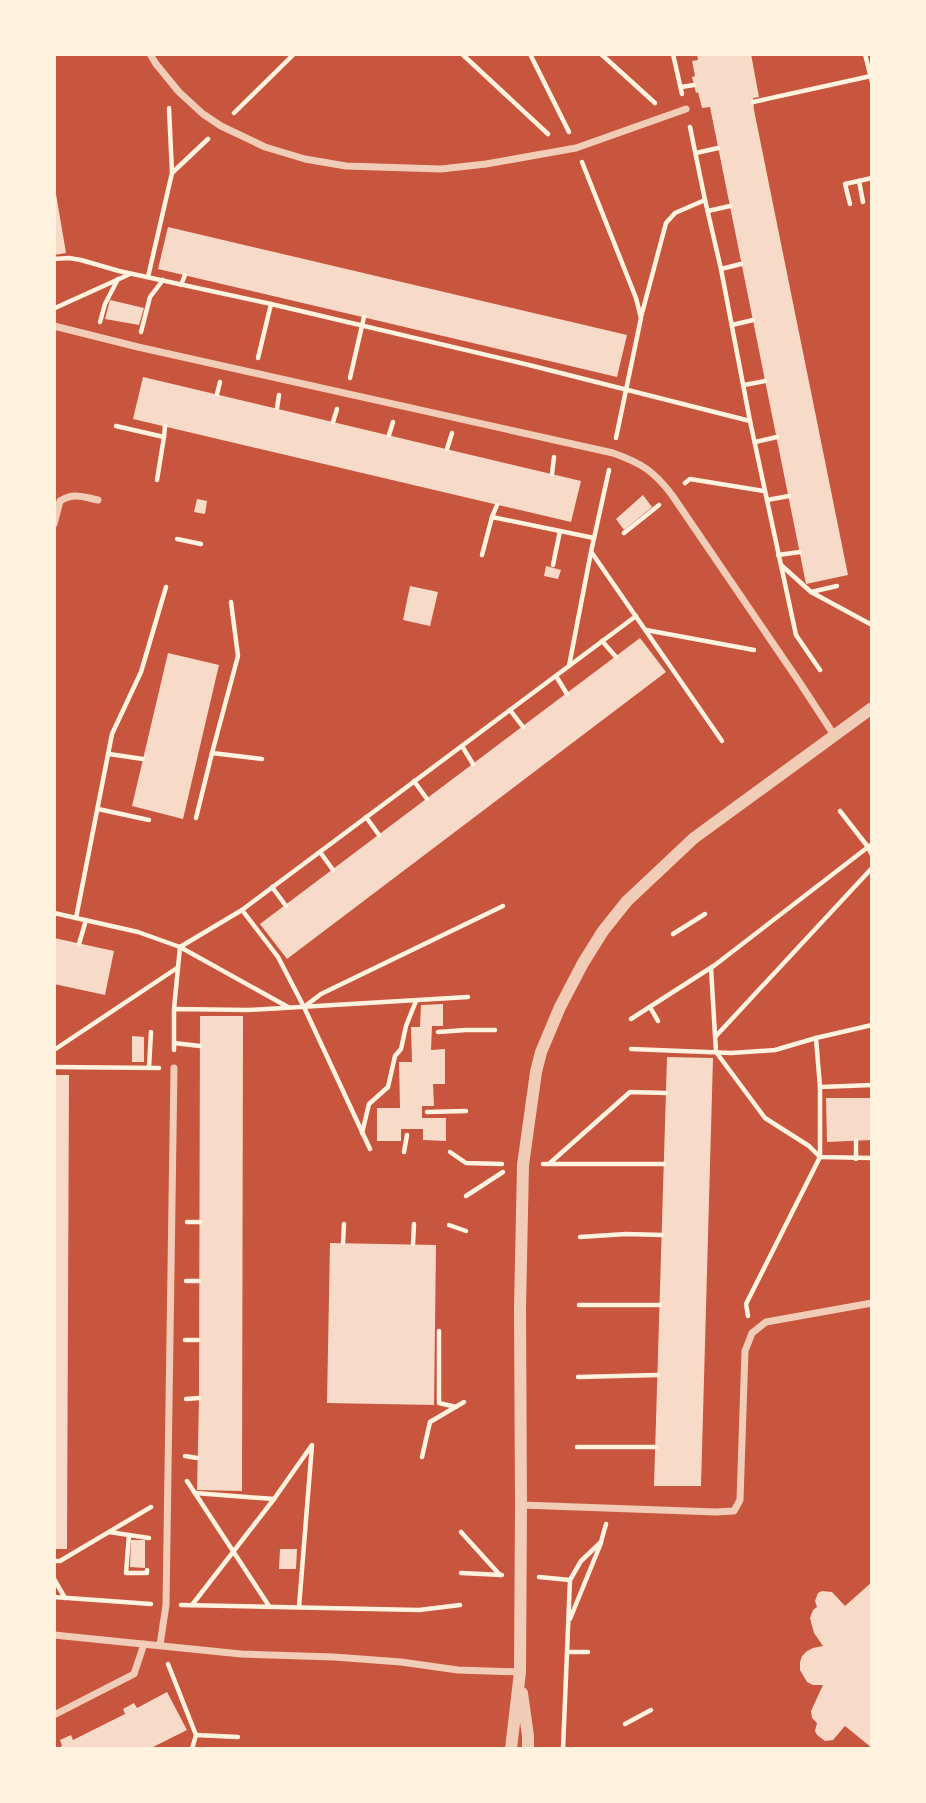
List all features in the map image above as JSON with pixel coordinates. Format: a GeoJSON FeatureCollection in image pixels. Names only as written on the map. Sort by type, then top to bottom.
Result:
{"type":"FeatureCollection","features":[{"type":"Feature","properties":{"kind":"street"},"geometry":{"type":"LineString","coordinates":[[150,54],[179,92],[203,114],[222,126],[265,147],[305,159],[346,166],[441,169],[485,164],[576,148],[686,109]]}},
{"type":"Feature","properties":{"kind":"street"},"geometry":{"type":"LineString","coordinates":[[54,326],[613,453],[638,462],[661,480],[834,735]]}},
{"type":"Feature","properties":{"kind":"street"},"geometry":{"type":"LineString","coordinates":[[54,524],[60,501],[66,497],[79,496],[98,500]]}},
{"type":"Feature","properties":{"kind":"street"},"geometry":{"type":"LineString","coordinates":[[511,1749],[520,1672],[522,1505],[519,1164],[541,1052],[572,983],[603,931],[627,901],[694,838],[872,708]]}},
{"type":"Feature","properties":{"kind":"street"},"geometry":{"type":"LineString","coordinates":[[160,1645],[166,1605],[174,1068]]}},
{"type":"Feature","properties":{"kind":"street"},"geometry":{"type":"LineString","coordinates":[[522,1505],[716,1513],[734,1511],[740,1500],[745,1351],[752,1333],[766,1322],[872,1303]]}},
{"type":"Feature","properties":{"kind":"street"},"geometry":{"type":"LineString","coordinates":[[54,1635],[242,1654],[401,1661],[458,1671],[520,1672]]}},
{"type":"Feature","properties":{"kind":"street"},"geometry":{"type":"LineString","coordinates":[[54,1715],[134,1674],[145,1644]]}},
{"type":"Feature","properties":{"kind":"street"},"geometry":{"type":"LineString","coordinates":[[520,1672],[528,1749]]}},
{"type":"Feature","properties":{"kind":"path"},"geometry":{"type":"LineString","coordinates":[[172,173],[222,126],[253,90],[294,54]]}},
{"type":"Feature","properties":{"kind":"path"},"geometry":{"type":"LineString","coordinates":[[462,54],[566,150]]}},
{"type":"Feature","properties":{"kind":"path"},"geometry":{"type":"LineString","coordinates":[[530,54],[576,148],[636,298],[641,318]]}},
{"type":"Feature","properties":{"kind":"path"},"geometry":{"type":"LineString","coordinates":[[601,54],[669,116]]}},
{"type":"Feature","properties":{"kind":"path"},"geometry":{"type":"LineString","coordinates":[[673,54],[721,269],[750,421],[796,635],[820,670]]}},
{"type":"Feature","properties":{"kind":"path"},"geometry":{"type":"LineString","coordinates":[[753,102],[871,79],[867,55]]}},
{"type":"Feature","properties":{"kind":"path"},"geometry":{"type":"LineString","coordinates":[[148,277],[172,173],[167,78]]}},
{"type":"Feature","properties":{"kind":"path"},"geometry":{"type":"LineString","coordinates":[[681,88],[694,85]]}},
{"type":"Feature","properties":{"kind":"path"},"geometry":{"type":"LineString","coordinates":[[696,153],[718,148]]}},
{"type":"Feature","properties":{"kind":"path"},"geometry":{"type":"LineString","coordinates":[[850,204],[845,184],[872,178]]}},
{"type":"Feature","properties":{"kind":"path"},"geometry":{"type":"LineString","coordinates":[[859,181],[863,202]]}},
{"type":"Feature","properties":{"kind":"path"},"geometry":{"type":"LineString","coordinates":[[569,666],[625,390],[666,223],[676,213],[705,200]]}},
{"type":"Feature","properties":{"kind":"path"},"geometry":{"type":"LineString","coordinates":[[708,211],[730,206]]}},
{"type":"Feature","properties":{"kind":"path"},"geometry":{"type":"LineString","coordinates":[[54,259],[81,260],[131,274],[362,325],[750,421]]}},
{"type":"Feature","properties":{"kind":"path"},"geometry":{"type":"LineString","coordinates":[[721,269],[741,264]]}},
{"type":"Feature","properties":{"kind":"path"},"geometry":{"type":"LineString","coordinates":[[54,308],[131,274]]}},
{"type":"Feature","properties":{"kind":"path"},"geometry":{"type":"LineString","coordinates":[[181,285],[185,275]]}},
{"type":"Feature","properties":{"kind":"path"},"geometry":{"type":"LineString","coordinates":[[96,336],[105,304],[118,278]]}},
{"type":"Feature","properties":{"kind":"path"},"geometry":{"type":"LineString","coordinates":[[138,347],[150,297],[163,280]]}},
{"type":"Feature","properties":{"kind":"path"},"geometry":{"type":"LineString","coordinates":[[243,298],[246,289]]}},
{"type":"Feature","properties":{"kind":"path"},"geometry":{"type":"LineString","coordinates":[[298,311],[301,302]]}},
{"type":"Feature","properties":{"kind":"path"},"geometry":{"type":"LineString","coordinates":[[255,373],[271,304]]}},
{"type":"Feature","properties":{"kind":"path"},"geometry":{"type":"LineString","coordinates":[[347,393],[364,317]]}},
{"type":"Feature","properties":{"kind":"path"},"geometry":{"type":"LineString","coordinates":[[732,325],[753,320]]}},
{"type":"Feature","properties":{"kind":"path"},"geometry":{"type":"LineString","coordinates":[[411,337],[414,329]]}},
{"type":"Feature","properties":{"kind":"path"},"geometry":{"type":"LineString","coordinates":[[474,352],[477,344]]}},
{"type":"Feature","properties":{"kind":"path"},"geometry":{"type":"LineString","coordinates":[[529,365],[532,357]]}},
{"type":"Feature","properties":{"kind":"path"},"geometry":{"type":"LineString","coordinates":[[582,379],[584,369]]}},
{"type":"Feature","properties":{"kind":"path"},"geometry":{"type":"LineString","coordinates":[[744,385],[765,381]]}},
{"type":"Feature","properties":{"kind":"path"},"geometry":{"type":"LineString","coordinates":[[333,422],[338,404]]}},
{"type":"Feature","properties":{"kind":"path"},"geometry":{"type":"LineString","coordinates":[[389,435],[395,418]]}},
{"type":"Feature","properties":{"kind":"path"},"geometry":{"type":"LineString","coordinates":[[117,426],[164,437]]}},
{"type":"Feature","properties":{"kind":"path"},"geometry":{"type":"LineString","coordinates":[[157,480],[164,426]]}},
{"type":"Feature","properties":{"kind":"path"},"geometry":{"type":"LineString","coordinates":[[441,429],[453,432],[447,449]]}},
{"type":"Feature","properties":{"kind":"path"},"geometry":{"type":"LineString","coordinates":[[755,442],[777,437]]}},
{"type":"Feature","properties":{"kind":"path"},"geometry":{"type":"LineString","coordinates":[[542,454],[565,459]]}},
{"type":"Feature","properties":{"kind":"path"},"geometry":{"type":"LineString","coordinates":[[552,474],[554,457]]}},
{"type":"Feature","properties":{"kind":"path"},"geometry":{"type":"LineString","coordinates":[[598,467],[618,472]]}},
{"type":"Feature","properties":{"kind":"path"},"geometry":{"type":"LineString","coordinates":[[767,500],[789,496]]}},
{"type":"Feature","properties":{"kind":"path"},"geometry":{"type":"LineString","coordinates":[[652,499],[657,506]]}},
{"type":"Feature","properties":{"kind":"path"},"geometry":{"type":"LineString","coordinates":[[482,555],[497,505]]}},
{"type":"Feature","properties":{"kind":"path"},"geometry":{"type":"LineString","coordinates":[[492,517],[594,538]]}},
{"type":"Feature","properties":{"kind":"path"},"geometry":{"type":"LineString","coordinates":[[553,565],[560,531]]}},
{"type":"Feature","properties":{"kind":"path"},"geometry":{"type":"LineString","coordinates":[[177,539],[201,544]]}},
{"type":"Feature","properties":{"kind":"path"},"geometry":{"type":"LineString","coordinates":[[591,552],[722,741]]}},
{"type":"Feature","properties":{"kind":"path"},"geometry":{"type":"LineString","coordinates":[[778,555],[800,552]]}},
{"type":"Feature","properties":{"kind":"path"},"geometry":{"type":"LineString","coordinates":[[780,565],[811,592],[872,625]]}},
{"type":"Feature","properties":{"kind":"path"},"geometry":{"type":"LineString","coordinates":[[811,592],[837,586]]}},
{"type":"Feature","properties":{"kind":"path"},"geometry":{"type":"LineString","coordinates":[[76,918],[112,734],[141,672],[166,587]]}},
{"type":"Feature","properties":{"kind":"path"},"geometry":{"type":"LineString","coordinates":[[196,818],[238,656],[231,602]]}},
{"type":"Feature","properties":{"kind":"path"},"geometry":{"type":"LineString","coordinates":[[180,947],[242,910],[636,617]]}},
{"type":"Feature","properties":{"kind":"path"},"geometry":{"type":"LineString","coordinates":[[645,630],[761,651],[752,640]]}},
{"type":"Feature","properties":{"kind":"path"},"geometry":{"type":"LineString","coordinates":[[602,641],[616,657]]}},
{"type":"Feature","properties":{"kind":"path"},"geometry":{"type":"LineString","coordinates":[[556,676],[566,694]]}},
{"type":"Feature","properties":{"kind":"path"},"geometry":{"type":"LineString","coordinates":[[510,710],[523,727]]}},
{"type":"Feature","properties":{"kind":"path"},"geometry":{"type":"LineString","coordinates":[[462,746],[473,764]]}},
{"type":"Feature","properties":{"kind":"path"},"geometry":{"type":"LineString","coordinates":[[212,753],[262,759]]}},
{"type":"Feature","properties":{"kind":"path"},"geometry":{"type":"LineString","coordinates":[[109,754],[143,759]]}},
{"type":"Feature","properties":{"kind":"path"},"geometry":{"type":"LineString","coordinates":[[414,781],[426,799]]}},
{"type":"Feature","properties":{"kind":"path"},"geometry":{"type":"LineString","coordinates":[[98,809],[149,820]]}},
{"type":"Feature","properties":{"kind":"path"},"geometry":{"type":"LineString","coordinates":[[840,811],[870,845],[872,855]]}},
{"type":"Feature","properties":{"kind":"path"},"geometry":{"type":"LineString","coordinates":[[366,817],[379,835]]}},
{"type":"Feature","properties":{"kind":"path"},"geometry":{"type":"LineString","coordinates":[[631,1019],[711,967],[870,845]]}},
{"type":"Feature","properties":{"kind":"path"},"geometry":{"type":"LineString","coordinates":[[320,852],[333,870]]}},
{"type":"Feature","properties":{"kind":"path"},"geometry":{"type":"LineString","coordinates":[[715,1036],[872,868]]}},
{"type":"Feature","properties":{"kind":"path"},"geometry":{"type":"LineString","coordinates":[[272,887],[286,906]]}},
{"type":"Feature","properties":{"kind":"path"},"geometry":{"type":"LineString","coordinates":[[304,1007],[321,994],[503,906]]}},
{"type":"Feature","properties":{"kind":"path"},"geometry":{"type":"LineString","coordinates":[[242,910],[278,957],[370,1149]]}},
{"type":"Feature","properties":{"kind":"path"},"geometry":{"type":"LineString","coordinates":[[54,913],[138,932],[180,947],[289,1007]]}},
{"type":"Feature","properties":{"kind":"path"},"geometry":{"type":"LineString","coordinates":[[673,934],[705,914]]}},
{"type":"Feature","properties":{"kind":"path"},"geometry":{"type":"LineString","coordinates":[[79,944],[86,920]]}},
{"type":"Feature","properties":{"kind":"path"},"geometry":{"type":"LineString","coordinates":[[54,1067],[174,1068],[174,1009],[180,947]]}},
{"type":"Feature","properties":{"kind":"path"},"geometry":{"type":"LineString","coordinates":[[711,967],[716,1052],[765,1118],[809,1146],[820,1157],[872,1158]]}},
{"type":"Feature","properties":{"kind":"path"},"geometry":{"type":"LineString","coordinates":[[54,1050],[177,968]]}},
{"type":"Feature","properties":{"kind":"path"},"geometry":{"type":"LineString","coordinates":[[174,1009],[248,1010],[468,997]]}},
{"type":"Feature","properties":{"kind":"path"},"geometry":{"type":"LineString","coordinates":[[361,1134],[369,1104],[388,1087],[395,1056],[401,1049],[416,1000]]}},
{"type":"Feature","properties":{"kind":"path"},"geometry":{"type":"LineString","coordinates":[[650,1007],[658,1020]]}},
{"type":"Feature","properties":{"kind":"path"},"geometry":{"type":"LineString","coordinates":[[631,1049],[731,1053],[775,1050],[872,1025]]}},
{"type":"Feature","properties":{"kind":"path"},"geometry":{"type":"LineString","coordinates":[[438,1032],[495,1030]]}},
{"type":"Feature","properties":{"kind":"path"},"geometry":{"type":"LineString","coordinates":[[149,1068],[151,1032]]}},
{"type":"Feature","properties":{"kind":"path"},"geometry":{"type":"LineString","coordinates":[[752,1333],[746,1304],[820,1157],[817,1038]]}},
{"type":"Feature","properties":{"kind":"path"},"geometry":{"type":"LineString","coordinates":[[174,1044],[200,1046]]}},
{"type":"Feature","properties":{"kind":"path"},"geometry":{"type":"LineString","coordinates":[[820,1087],[872,1085]]}},
{"type":"Feature","properties":{"kind":"path"},"geometry":{"type":"LineString","coordinates":[[550,1164],[629,1092],[666,1093]]}},
{"type":"Feature","properties":{"kind":"path"},"geometry":{"type":"LineString","coordinates":[[427,1112],[466,1111]]}},
{"type":"Feature","properties":{"kind":"path"},"geometry":{"type":"LineString","coordinates":[[404,1152],[407,1135]]}},
{"type":"Feature","properties":{"kind":"path"},"geometry":{"type":"LineString","coordinates":[[856,1141],[856,1159]]}},
{"type":"Feature","properties":{"kind":"path"},"geometry":{"type":"LineString","coordinates":[[450,1152],[466,1163],[664,1164]]}},
{"type":"Feature","properties":{"kind":"path"},"geometry":{"type":"LineString","coordinates":[[466,1196],[519,1164]]}},
{"type":"Feature","properties":{"kind":"path"},"geometry":{"type":"LineString","coordinates":[[344,1224],[344,1243]]}},
{"type":"Feature","properties":{"kind":"path"},"geometry":{"type":"LineString","coordinates":[[413,1244],[414,1224]]}},
{"type":"Feature","properties":{"kind":"path"},"geometry":{"type":"LineString","coordinates":[[449,1225],[466,1231]]}},
{"type":"Feature","properties":{"kind":"path"},"geometry":{"type":"LineString","coordinates":[[580,1237],[662,1235]]}},
{"type":"Feature","properties":{"kind":"path"},"geometry":{"type":"LineString","coordinates":[[579,1305],[660,1305]]}},
{"type":"Feature","properties":{"kind":"path"},"geometry":{"type":"LineString","coordinates":[[439,1331],[439,1403],[456,1407]]}},
{"type":"Feature","properties":{"kind":"path"},"geometry":{"type":"LineString","coordinates":[[578,1377],[658,1376]]}},
{"type":"Feature","properties":{"kind":"path"},"geometry":{"type":"LineString","coordinates":[[422,1457],[430,1422],[464,1402]]}},
{"type":"Feature","properties":{"kind":"path"},"geometry":{"type":"LineString","coordinates":[[192,1605],[312,1445],[299,1607]]}},
{"type":"Feature","properties":{"kind":"path"},"geometry":{"type":"LineString","coordinates":[[576,1447],[656,1447]]}},
{"type":"Feature","properties":{"kind":"path"},"geometry":{"type":"LineString","coordinates":[[168,1453],[197,1458]]}},
{"type":"Feature","properties":{"kind":"path"},"geometry":{"type":"LineString","coordinates":[[168,1453],[269,1606]]}},
{"type":"Feature","properties":{"kind":"path"},"geometry":{"type":"LineString","coordinates":[[194,1493],[274,1499]]}},
{"type":"Feature","properties":{"kind":"path"},"geometry":{"type":"LineString","coordinates":[[54,1561],[60,1561],[167,1497]]}},
{"type":"Feature","properties":{"kind":"path"},"geometry":{"type":"LineString","coordinates":[[568,1628],[611,1509]]}},
{"type":"Feature","properties":{"kind":"path"},"geometry":{"type":"LineString","coordinates":[[108,1532],[167,1541]]}},
{"type":"Feature","properties":{"kind":"path"},"geometry":{"type":"LineString","coordinates":[[461,1532],[500,1575]]}},
{"type":"Feature","properties":{"kind":"path"},"geometry":{"type":"LineString","coordinates":[[129,1535],[126,1573],[147,1573],[148,1565]]}},
{"type":"Feature","properties":{"kind":"path"},"geometry":{"type":"LineString","coordinates":[[148,1538],[148,1548]]}},
{"type":"Feature","properties":{"kind":"path"},"geometry":{"type":"LineString","coordinates":[[563,1749],[570,1580],[581,1561],[601,1542]]}},
{"type":"Feature","properties":{"kind":"path"},"geometry":{"type":"LineString","coordinates":[[461,1573],[511,1576]]}},
{"type":"Feature","properties":{"kind":"path"},"geometry":{"type":"LineString","coordinates":[[533,1577],[570,1580]]}},
{"type":"Feature","properties":{"kind":"path"},"geometry":{"type":"LineString","coordinates":[[54,1579],[65,1598]]}},
{"type":"Feature","properties":{"kind":"path"},"geometry":{"type":"LineString","coordinates":[[54,1597],[166,1605],[419,1610],[460,1605]]}},
{"type":"Feature","properties":{"kind":"path"},"geometry":{"type":"LineString","coordinates":[[160,1645],[196,1735],[192,1749]]}},
{"type":"Feature","properties":{"kind":"path"},"geometry":{"type":"LineString","coordinates":[[567,1652],[588,1652]]}},
{"type":"Feature","properties":{"kind":"path"},"geometry":{"type":"LineString","coordinates":[[625,1724],[651,1710]]}},
{"type":"Feature","properties":{"kind":"path"},"geometry":{"type":"LineString","coordinates":[[196,1735],[238,1737]]}},
{"type":"Feature","properties":{"kind":"building"},"geometry":{"type":"Polygon","coordinates":[[[697,54],[751,54],[759,97],[753,98],[754,110],[848,575],[806,584],[710,107],[702,108],[692,77],[695,76],[692,61],[698,60],[697,54]]]}},
{"type":"Feature","properties":{"kind":"building"},"geometry":{"type":"Polygon","coordinates":[[[54,194],[66,253],[54,255],[54,194]]]}},
{"type":"Feature","properties":{"kind":"building"},"geometry":{"type":"Polygon","coordinates":[[[168,227],[627,335],[617,377],[158,269],[168,227]]]}},
{"type":"Feature","properties":{"kind":"building"},"geometry":{"type":"Polygon","coordinates":[[[110,300],[144,308],[139,325],[105,319],[110,300]]]}},
{"type":"Feature","properties":{"kind":"building"},"geometry":{"type":"Polygon","coordinates":[[[143,377],[581,481],[571,522],[133,419],[143,377]]]}},
{"type":"Feature","properties":{"kind":"building"},"geometry":{"type":"Polygon","coordinates":[[[643,495],[652,507],[624,530],[616,519],[643,495]]]}},
{"type":"Feature","properties":{"kind":"building"},"geometry":{"type":"Polygon","coordinates":[[[197,499],[207,501],[205,514],[194,512],[197,499]]]}},
{"type":"Feature","properties":{"kind":"building"},"geometry":{"type":"Polygon","coordinates":[[[546,566],[561,570],[558,579],[544,576],[546,566]]]}},
{"type":"Feature","properties":{"kind":"building"},"geometry":{"type":"Polygon","coordinates":[[[410,586],[438,592],[430,626],[403,620],[410,586]]]}},
{"type":"Feature","properties":{"kind":"building"},"geometry":{"type":"Polygon","coordinates":[[[640,638],[666,672],[287,959],[260,924],[640,638]]]}},
{"type":"Feature","properties":{"kind":"building"},"geometry":{"type":"Polygon","coordinates":[[[168,653],[219,665],[183,819],[132,806],[168,653]]]}},
{"type":"Feature","properties":{"kind":"building"},"geometry":{"type":"Polygon","coordinates":[[[54,938],[114,951],[105,995],[54,984],[54,938]]]}},
{"type":"Feature","properties":{"kind":"building"},"geometry":{"type":"Polygon","coordinates":[[[443,1004],[443,1026],[432,1026],[431,1050],[445,1049],[445,1084],[433,1084],[434,1106],[422,1106],[422,1118],[446,1118],[446,1141],[423,1140],[423,1129],[401,1129],[401,1141],[377,1141],[377,1108],[400,1108],[399,1062],[412,1062],[411,1027],[420,1027],[421,1005],[443,1004]]]}},
{"type":"Feature","properties":{"kind":"building"},"geometry":{"type":"Polygon","coordinates":[[[200,1016],[243,1016],[242,1491],[197,1490],[200,1016]]]}},
{"type":"Feature","properties":{"kind":"building"},"geometry":{"type":"Polygon","coordinates":[[[132,1036],[144,1037],[144,1062],[132,1062],[132,1036]]]}},
{"type":"Feature","properties":{"kind":"building"},"geometry":{"type":"Polygon","coordinates":[[[667,1057],[713,1058],[701,1486],[654,1486],[667,1057]]]}},
{"type":"Feature","properties":{"kind":"building"},"geometry":{"type":"Polygon","coordinates":[[[54,1075],[69,1075],[67,1549],[54,1549],[54,1075]]]}},
{"type":"Feature","properties":{"kind":"building"},"geometry":{"type":"Polygon","coordinates":[[[826,1098],[872,1098],[872,1140],[827,1142],[826,1098]]]}},
{"type":"Feature","properties":{"kind":"building"},"geometry":{"type":"Polygon","coordinates":[[[330,1243],[436,1245],[434,1405],[327,1403],[330,1243]]]}},
{"type":"Feature","properties":{"kind":"building"},"geometry":{"type":"Polygon","coordinates":[[[131,1540],[145,1540],[145,1568],[130,1567],[131,1540]]]}},
{"type":"Feature","properties":{"kind":"building"},"geometry":{"type":"Polygon","coordinates":[[[280,1549],[297,1549],[296,1569],[279,1569],[280,1549]]]}},
{"type":"Feature","properties":{"kind":"building"},"geometry":{"type":"Polygon","coordinates":[[[872,1582],[872,1748],[845,1726],[833,1740],[825,1741],[817,1735],[817,1723],[812,1718],[811,1711],[823,1685],[807,1682],[800,1670],[800,1662],[807,1651],[823,1646],[814,1633],[810,1618],[817,1607],[815,1601],[818,1593],[832,1592],[845,1606],[872,1582]]]}},
{"type":"Feature","properties":{"kind":"building"},"geometry":{"type":"Polygon","coordinates":[[[167,1692],[187,1730],[149,1749],[56,1749],[62,1746],[60,1740],[71,1735],[73,1740],[125,1714],[123,1709],[134,1703],[137,1708],[167,1692]]]}}]}
